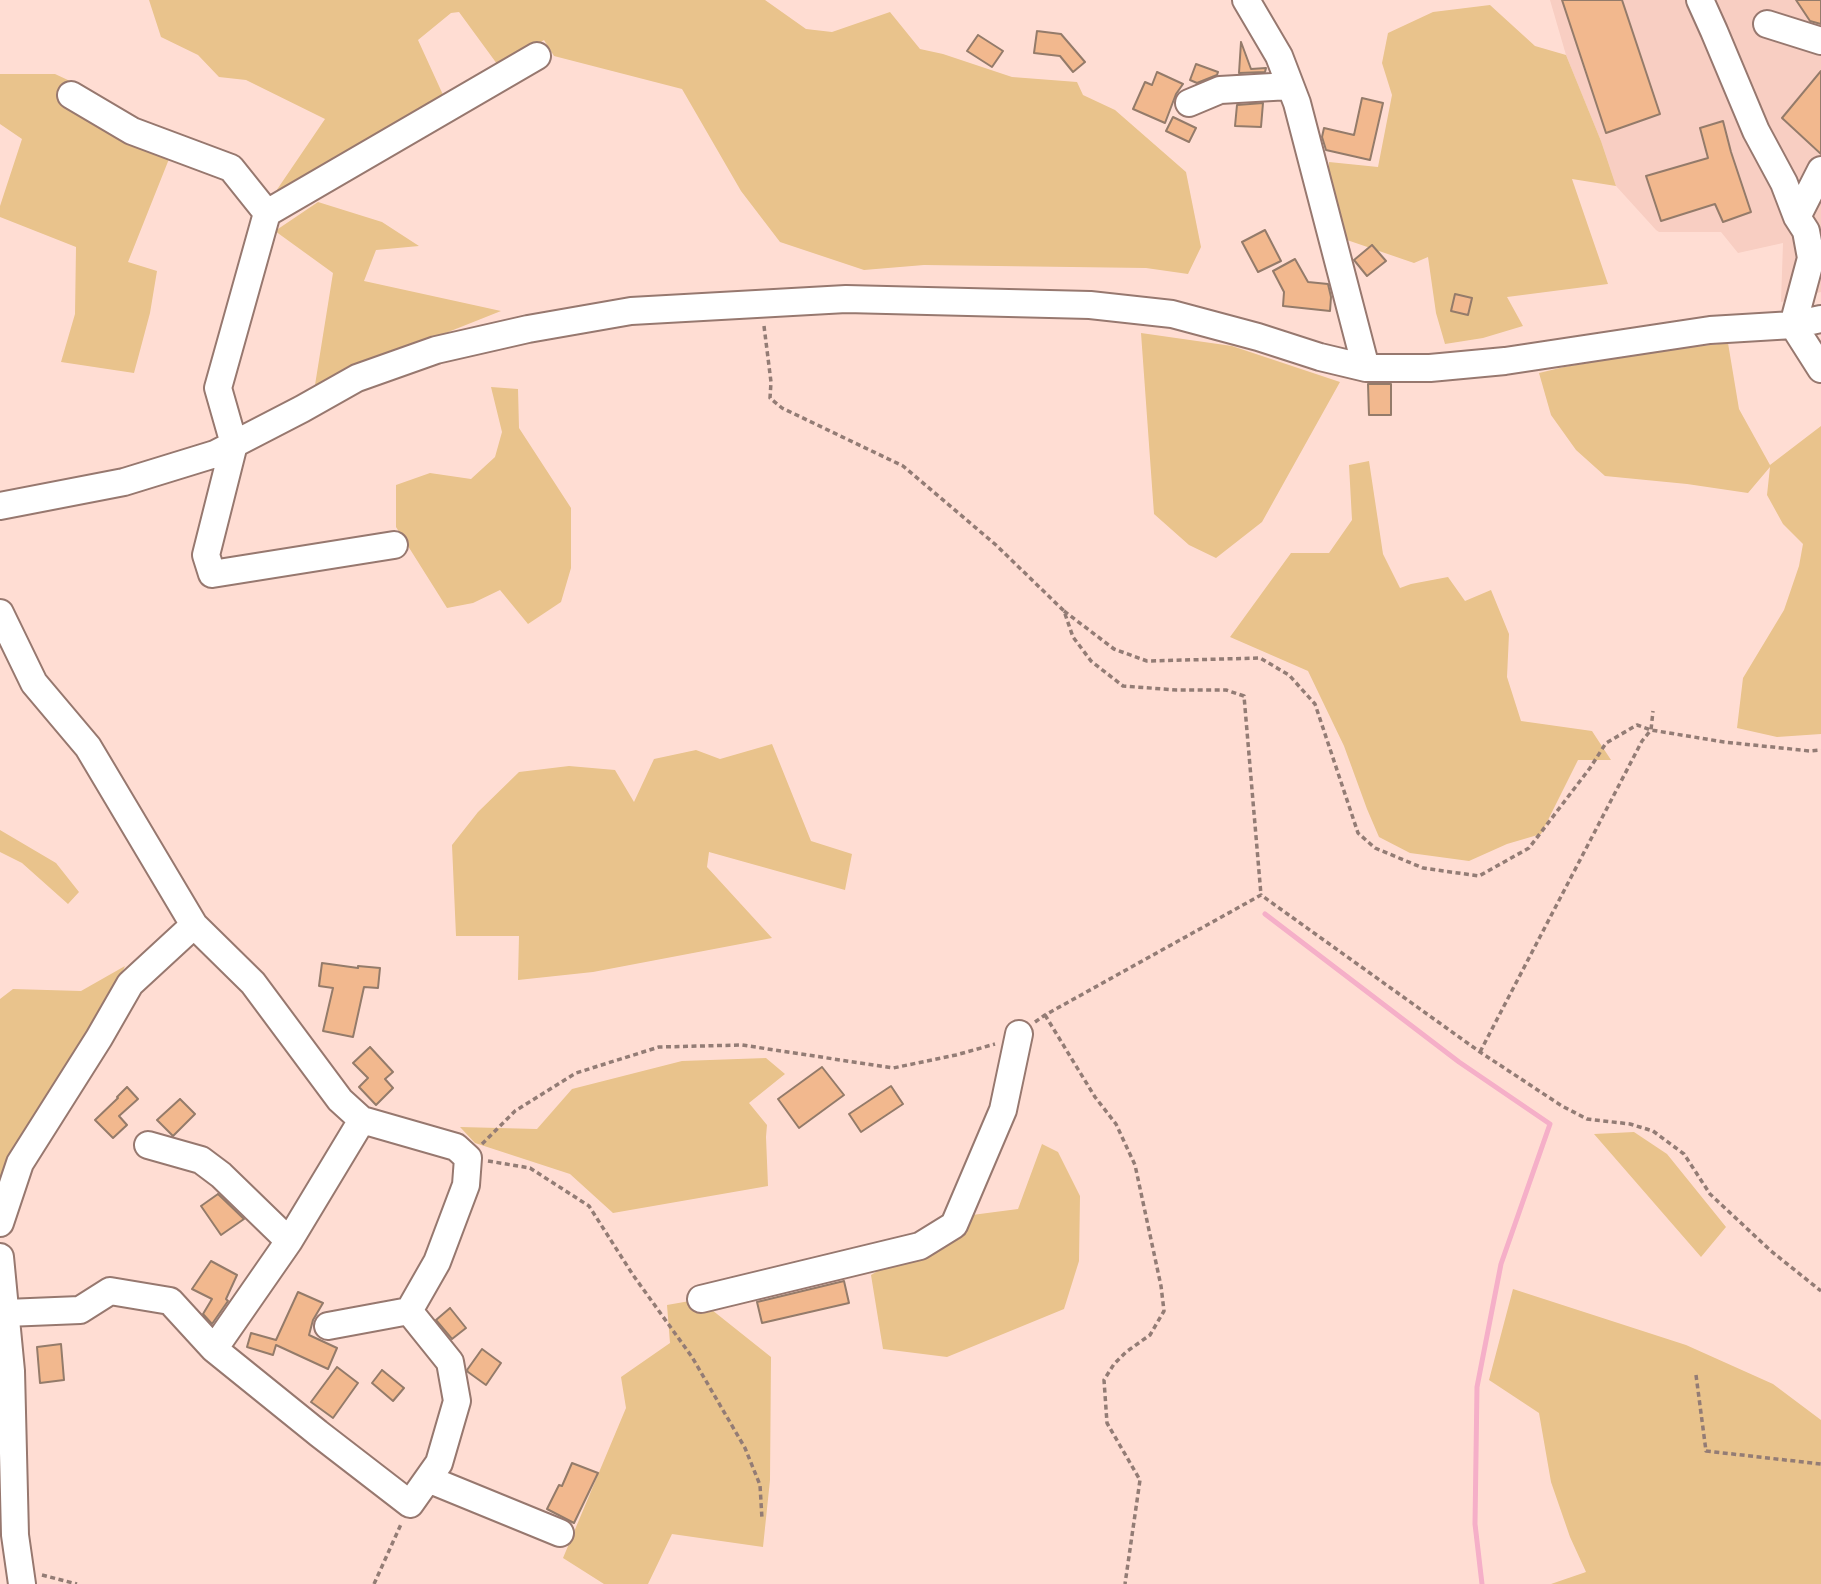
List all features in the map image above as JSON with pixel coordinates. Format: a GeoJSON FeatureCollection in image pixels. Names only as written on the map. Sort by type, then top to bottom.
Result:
{"type":"FeatureCollection","features":[{"type":"Feature","properties":{"kind":"street"},"geometry":{"type":"LineString","coordinates":[[1246,0],[1279,56],[1297,103],[1366,368]]}},
{"type":"Feature","properties":{"kind":"street"},"geometry":{"type":"LineString","coordinates":[[1700,0],[1756,131],[1784,183],[1797,217],[1806,230],[1811,258],[1793,325],[1821,369]]}},
{"type":"Feature","properties":{"kind":"street"},"geometry":{"type":"LineString","coordinates":[[1767,24],[1821,41]]}},
{"type":"Feature","properties":{"kind":"street"},"geometry":{"type":"LineString","coordinates":[[394,545],[212,574],[206,555],[234,444],[218,388],[267,213],[537,56]]}},
{"type":"Feature","properties":{"kind":"street"},"geometry":{"type":"LineString","coordinates":[[1189,103],[1220,90],[1290,86]]}},
{"type":"Feature","properties":{"kind":"street"},"geometry":{"type":"LineString","coordinates":[[71,95],[132,131],[231,168],[267,213]]}},
{"type":"Feature","properties":{"kind":"street"},"geometry":{"type":"LineString","coordinates":[[1797,217],[1821,170]]}},
{"type":"Feature","properties":{"kind":"street"},"geometry":{"type":"LineString","coordinates":[[0,506],[124,482],[215,454],[302,410],[357,378],[436,350],[528,329],[631,311],[846,299],[1090,305],[1172,314],[1366,368],[1430,368],[1504,361],[1710,330],[1793,325],[1821,319]]}},
{"type":"Feature","properties":{"kind":"street"},"geometry":{"type":"LineString","coordinates":[[0,613],[34,683],[88,747],[194,925],[253,983],[340,1101],[362,1120],[456,1147],[468,1158],[466,1185],[437,1262],[409,1311],[328,1326]]}},
{"type":"Feature","properties":{"kind":"street"},"geometry":{"type":"LineString","coordinates":[[0,1223],[20,1163],[130,984],[194,925]]}},
{"type":"Feature","properties":{"kind":"street"},"geometry":{"type":"LineString","coordinates":[[701,1299],[919,1246],[954,1224],[1003,1110],[1019,1034]]}},
{"type":"Feature","properties":{"kind":"street"},"geometry":{"type":"LineString","coordinates":[[214,1349],[289,1241],[362,1120]]}},
{"type":"Feature","properties":{"kind":"street"},"geometry":{"type":"LineString","coordinates":[[148,1145],[201,1160],[221,1175],[289,1241]]}},
{"type":"Feature","properties":{"kind":"street"},"geometry":{"type":"LineString","coordinates":[[0,1257],[11,1370],[15,1535],[21,1577]]}},
{"type":"Feature","properties":{"kind":"street"},"geometry":{"type":"LineString","coordinates":[[6,1312],[80,1311],[110,1291],[170,1301],[214,1349],[410,1504],[439,1463],[457,1401],[450,1362],[409,1311]]}},
{"type":"Feature","properties":{"kind":"street"},"geometry":{"type":"LineString","coordinates":[[428,1479],[560,1533]]}},
{"type":"Feature","properties":{"kind":"path"},"geometry":{"type":"LineString","coordinates":[[762,304],[771,398],[782,408],[903,466],[996,545],[1064,611],[1114,649],[1147,661],[1260,658],[1289,674],[1315,704],[1359,833],[1375,848],[1423,868],[1479,876],[1529,848],[1583,778],[1606,743],[1637,725],[1651,730],[1724,742],[1821,750]]}},
{"type":"Feature","properties":{"kind":"path"},"geometry":{"type":"LineString","coordinates":[[1064,611],[1073,637],[1091,661],[1123,686],[1177,691],[1226,690],[1244,696],[1261,895],[1480,1052],[1562,1106],[1587,1119],[1630,1124],[1653,1130],[1684,1154],[1710,1194],[1771,1251],[1821,1292]]}},
{"type":"Feature","properties":{"kind":"path"},"geometry":{"type":"LineString","coordinates":[[1480,1052],[1642,741],[1651,730],[1653,711]]}},
{"type":"Feature","properties":{"kind":"path"},"geometry":{"type":"LineString","coordinates":[[468,1158],[516,1111],[576,1073],[659,1048],[742,1045],[893,1068],[956,1055],[1015,1037],[1045,1015],[1261,895]]}},
{"type":"Feature","properties":{"kind":"path"},"geometry":{"type":"LineString","coordinates":[[1045,1015],[1095,1097],[1116,1124],[1135,1166],[1161,1286],[1164,1311],[1150,1335],[1126,1352],[1104,1380],[1107,1423],[1140,1480],[1125,1584]]}},
{"type":"Feature","properties":{"kind":"path"},"geometry":{"type":"LineString","coordinates":[[468,1158],[530,1168],[589,1206],[633,1275],[692,1357],[745,1448],[760,1485],[762,1519]]}},
{"type":"Feature","properties":{"kind":"path"},"geometry":{"type":"LineString","coordinates":[[1696,1375],[1706,1451],[1821,1464]]}},
{"type":"Feature","properties":{"kind":"path"},"geometry":{"type":"LineString","coordinates":[[374,1584],[410,1504]]}},
{"type":"Feature","properties":{"kind":"path"},"geometry":{"type":"LineString","coordinates":[[21,1577],[77,1584]]}},
{"type":"Feature","properties":{"kind":"shaded area"},"geometry":{"type":"Polygon","coordinates":[[[149,0],[765,0],[806,29],[832,32],[890,12],[920,49],[1012,77],[1077,82],[1083,95],[1115,110],[1186,172],[1201,247],[1188,274],[1146,268],[924,265],[864,270],[780,242],[741,191],[682,89],[554,56],[544,40],[500,68],[459,12],[451,13],[418,40],[444,97],[274,194],[325,119],[246,80],[219,77],[198,55],[161,37],[149,0]]]}},
{"type":"Feature","properties":{"kind":"shaded area"},"geometry":{"type":"Polygon","coordinates":[[[1550,0],[1821,0],[1821,292],[1781,302],[1783,243],[1738,253],[1721,232],[1656,230],[1616,186],[1566,55],[1550,0]]]}},
{"type":"Feature","properties":{"kind":"shaded area"},"geometry":{"type":"Polygon","coordinates":[[[1490,5],[1535,46],[1566,55],[1616,186],[1572,179],[1608,284],[1507,297],[1523,326],[1483,338],[1445,344],[1436,313],[1428,257],[1414,263],[1347,240],[1329,178],[1329,162],[1378,167],[1392,95],[1382,63],[1388,33],[1433,12],[1490,5]]]}},
{"type":"Feature","properties":{"kind":"shaded area"},"geometry":{"type":"Polygon","coordinates":[[[0,74],[55,74],[98,94],[102,124],[169,159],[128,262],[157,271],[150,313],[134,373],[61,362],[75,314],[76,247],[0,217],[0,206],[22,139],[0,124],[0,74]]]}},
{"type":"Feature","properties":{"kind":"shaded area"},"geometry":{"type":"Polygon","coordinates":[[[318,202],[382,222],[419,246],[376,250],[364,281],[501,311],[315,385],[333,273],[275,231],[318,202]]]}},
{"type":"Feature","properties":{"kind":"shaded area"},"geometry":{"type":"Polygon","coordinates":[[[1141,333],[1232,346],[1340,382],[1262,522],[1216,558],[1189,545],[1154,514],[1141,333]]]}},
{"type":"Feature","properties":{"kind":"shaded area"},"geometry":{"type":"Polygon","coordinates":[[[1728,343],[1739,409],[1770,465],[1821,426],[1821,734],[1777,737],[1737,728],[1743,678],[1784,610],[1799,566],[1803,544],[1783,524],[1767,495],[1770,467],[1748,493],[1605,476],[1576,450],[1551,415],[1539,373],[1665,350],[1728,343]]]}},
{"type":"Feature","properties":{"kind":"shaded area"},"geometry":{"type":"Polygon","coordinates":[[[491,387],[518,389],[519,428],[571,508],[571,568],[561,602],[528,624],[500,590],[473,603],[447,608],[396,527],[396,485],[430,473],[471,479],[495,457],[502,432],[491,387]]]}},
{"type":"Feature","properties":{"kind":"shaded area"},"geometry":{"type":"Polygon","coordinates":[[[1369,461],[1383,554],[1400,588],[1448,577],[1465,601],[1491,590],[1509,634],[1507,677],[1521,721],[1592,731],[1611,760],[1578,760],[1541,834],[1507,844],[1469,861],[1410,853],[1379,837],[1344,746],[1308,671],[1230,637],[1291,553],[1329,553],[1352,520],[1349,465],[1369,461]]]}},
{"type":"Feature","properties":{"kind":"shaded area"},"geometry":{"type":"Polygon","coordinates":[[[772,744],[811,841],[852,854],[845,890],[709,852],[707,867],[772,938],[593,972],[518,980],[519,936],[456,936],[452,845],[478,812],[519,772],[569,766],[615,770],[634,802],[654,759],[696,750],[720,759],[772,744]]]}},
{"type":"Feature","properties":{"kind":"shaded area"},"geometry":{"type":"Polygon","coordinates":[[[0,830],[56,863],[79,892],[68,904],[22,863],[0,852],[0,830]]]}},
{"type":"Feature","properties":{"kind":"shaded area"},"geometry":{"type":"Polygon","coordinates":[[[125,966],[101,1017],[0,1197],[0,999],[13,989],[81,991],[125,966]]]}},
{"type":"Feature","properties":{"kind":"shaded area"},"geometry":{"type":"Polygon","coordinates":[[[766,1058],[785,1074],[749,1103],[767,1125],[768,1186],[613,1213],[570,1174],[475,1143],[460,1127],[537,1129],[572,1089],[682,1061],[766,1058]]]}},
{"type":"Feature","properties":{"kind":"shaded area"},"geometry":{"type":"Polygon","coordinates":[[[1634,1132],[1667,1154],[1726,1227],[1701,1257],[1594,1134],[1634,1132]]]}},
{"type":"Feature","properties":{"kind":"shaded area"},"geometry":{"type":"Polygon","coordinates":[[[1042,1144],[1058,1152],[1080,1196],[1079,1261],[1064,1309],[947,1357],[883,1349],[871,1275],[972,1215],[1018,1209],[1042,1144]]]}},
{"type":"Feature","properties":{"kind":"shaded area"},"geometry":{"type":"Polygon","coordinates":[[[1513,1289],[1686,1345],[1773,1384],[1821,1420],[1821,1584],[1551,1584],[1586,1572],[1570,1537],[1551,1482],[1539,1413],[1489,1380],[1513,1289]]]}},
{"type":"Feature","properties":{"kind":"shaded area"},"geometry":{"type":"Polygon","coordinates":[[[701,1299],[771,1357],[770,1480],[763,1547],[672,1534],[648,1584],[604,1584],[563,1558],[626,1408],[621,1377],[670,1343],[667,1305],[701,1299]]]}},
{"type":"Feature","properties":{"kind":"building"},"geometry":{"type":"Polygon","coordinates":[[[1562,0],[1622,0],[1660,114],[1606,133],[1562,0]]]}},
{"type":"Feature","properties":{"kind":"building"},"geometry":{"type":"Polygon","coordinates":[[[1796,0],[1821,0],[1821,24],[1810,21],[1796,0]]]}},
{"type":"Feature","properties":{"kind":"building"},"geometry":{"type":"Polygon","coordinates":[[[1037,31],[1061,34],[1085,62],[1073,72],[1060,56],[1034,53],[1037,31]]]}},
{"type":"Feature","properties":{"kind":"building"},"geometry":{"type":"Polygon","coordinates":[[[978,35],[1003,51],[992,67],[967,51],[978,35]]]}},
{"type":"Feature","properties":{"kind":"building"},"geometry":{"type":"Polygon","coordinates":[[[1241,42],[1251,69],[1266,68],[1265,72],[1239,73],[1241,42]]]}},
{"type":"Feature","properties":{"kind":"building"},"geometry":{"type":"Polygon","coordinates":[[[1196,64],[1218,72],[1217,75],[1197,83],[1190,80],[1196,64]]]}},
{"type":"Feature","properties":{"kind":"building"},"geometry":{"type":"Polygon","coordinates":[[[1821,71],[1821,154],[1782,118],[1821,71]]]}},
{"type":"Feature","properties":{"kind":"building"},"geometry":{"type":"Polygon","coordinates":[[[1157,72],[1183,84],[1176,94],[1165,123],[1133,109],[1145,82],[1152,85],[1157,72]]]}},
{"type":"Feature","properties":{"kind":"building"},"geometry":{"type":"Polygon","coordinates":[[[1362,98],[1383,103],[1370,160],[1326,150],[1322,137],[1324,128],[1354,135],[1362,98]]]}},
{"type":"Feature","properties":{"kind":"building"},"geometry":{"type":"Polygon","coordinates":[[[1263,103],[1261,127],[1235,126],[1237,105],[1263,103]]]}},
{"type":"Feature","properties":{"kind":"building"},"geometry":{"type":"Polygon","coordinates":[[[1173,117],[1196,128],[1189,142],[1166,131],[1173,117]]]}},
{"type":"Feature","properties":{"kind":"building"},"geometry":{"type":"Polygon","coordinates":[[[1723,121],[1751,212],[1723,222],[1715,204],[1661,221],[1646,176],[1708,158],[1700,128],[1723,121]]]}},
{"type":"Feature","properties":{"kind":"building"},"geometry":{"type":"Polygon","coordinates":[[[1265,230],[1281,261],[1258,272],[1242,242],[1265,230]]]}},
{"type":"Feature","properties":{"kind":"building"},"geometry":{"type":"Polygon","coordinates":[[[1372,245],[1386,261],[1367,276],[1354,260],[1372,245]]]}},
{"type":"Feature","properties":{"kind":"building"},"geometry":{"type":"Polygon","coordinates":[[[1295,259],[1308,282],[1328,284],[1330,311],[1283,306],[1284,292],[1273,271],[1295,259]]]}},
{"type":"Feature","properties":{"kind":"building"},"geometry":{"type":"Polygon","coordinates":[[[1455,294],[1472,298],[1468,315],[1451,311],[1455,294]]]}},
{"type":"Feature","properties":{"kind":"building"},"geometry":{"type":"Polygon","coordinates":[[[1368,384],[1391,384],[1391,415],[1369,415],[1368,384]]]}},
{"type":"Feature","properties":{"kind":"building"},"geometry":{"type":"Polygon","coordinates":[[[322,963],[380,968],[378,988],[364,987],[353,1037],[323,1031],[333,988],[319,986],[322,963]]]}},
{"type":"Feature","properties":{"kind":"building"},"geometry":{"type":"Polygon","coordinates":[[[370,1047],[393,1072],[385,1079],[393,1088],[376,1105],[359,1087],[368,1078],[353,1063],[370,1047]]]}},
{"type":"Feature","properties":{"kind":"building"},"geometry":{"type":"Polygon","coordinates":[[[822,1067],[844,1095],[799,1128],[778,1099],[822,1067]]]}},
{"type":"Feature","properties":{"kind":"building"},"geometry":{"type":"Polygon","coordinates":[[[891,1086],[903,1104],[861,1132],[849,1114],[891,1086]]]}},
{"type":"Feature","properties":{"kind":"building"},"geometry":{"type":"Polygon","coordinates":[[[127,1087],[138,1099],[119,1116],[127,1125],[113,1138],[95,1120],[127,1087]]]}},
{"type":"Feature","properties":{"kind":"building"},"geometry":{"type":"Polygon","coordinates":[[[180,1099],[195,1114],[173,1136],[157,1120],[180,1099]]]}},
{"type":"Feature","properties":{"kind":"building"},"geometry":{"type":"Polygon","coordinates":[[[218,1194],[244,1219],[221,1235],[201,1206],[218,1194]]]}},
{"type":"Feature","properties":{"kind":"building"},"geometry":{"type":"Polygon","coordinates":[[[211,1261],[237,1275],[226,1299],[228,1301],[212,1324],[203,1314],[212,1299],[192,1289],[211,1261]]]}},
{"type":"Feature","properties":{"kind":"building"},"geometry":{"type":"Polygon","coordinates":[[[844,1281],[849,1303],[762,1323],[757,1302],[844,1281]]]}},
{"type":"Feature","properties":{"kind":"building"},"geometry":{"type":"Polygon","coordinates":[[[298,1292],[323,1303],[313,1320],[309,1335],[337,1348],[328,1369],[276,1345],[273,1355],[247,1347],[251,1333],[276,1340],[298,1292]]]}},
{"type":"Feature","properties":{"kind":"building"},"geometry":{"type":"Polygon","coordinates":[[[450,1308],[466,1328],[452,1339],[436,1320],[450,1308]]]}},
{"type":"Feature","properties":{"kind":"building"},"geometry":{"type":"Polygon","coordinates":[[[61,1344],[64,1380],[40,1383],[37,1347],[61,1344]]]}},
{"type":"Feature","properties":{"kind":"building"},"geometry":{"type":"Polygon","coordinates":[[[482,1349],[501,1363],[486,1385],[467,1370],[482,1349]]]}},
{"type":"Feature","properties":{"kind":"building"},"geometry":{"type":"Polygon","coordinates":[[[337,1367],[358,1383],[333,1418],[311,1402],[337,1367]]]}},
{"type":"Feature","properties":{"kind":"building"},"geometry":{"type":"Polygon","coordinates":[[[382,1370],[404,1388],[393,1401],[372,1383],[382,1370]]]}},
{"type":"Feature","properties":{"kind":"building"},"geometry":{"type":"Polygon","coordinates":[[[572,1463],[598,1473],[574,1523],[547,1509],[559,1485],[562,1486],[572,1463]]]}},
{"type":"Feature","properties":{"kind":"waterway"},"geometry":{"type":"LineString","coordinates":[[1265,914],[1459,1062],[1550,1124],[1501,1264],[1477,1387],[1475,1524],[1482,1584]]}}]}
